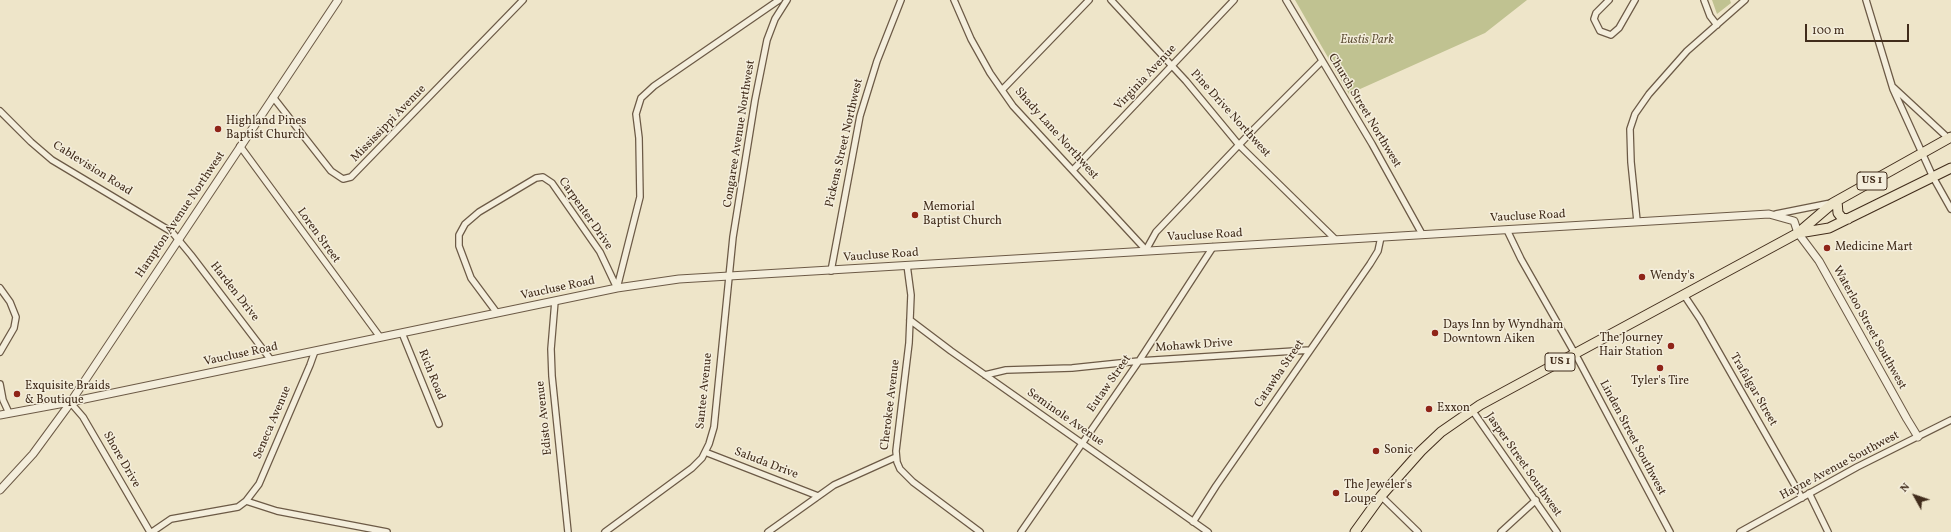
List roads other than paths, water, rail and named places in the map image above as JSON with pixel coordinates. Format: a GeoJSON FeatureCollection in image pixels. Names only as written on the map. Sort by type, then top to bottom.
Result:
{"type":"FeatureCollection","features":[{"type":"Feature","properties":{"kind":"main road","name":"US 1"},"geometry":{"type":"LineString","coordinates":[[1355,532],[1381,496],[1421,451],[1441,432],[1472,410],[1527,378],[1574,355],[1798,233],[1835,202],[1950,138]]}},
{"type":"Feature","properties":{"kind":"main road","name":"US 1"},"geometry":{"type":"LineString","coordinates":[[1798,233],[1829,228],[1951,168]]}},
{"type":"Feature","properties":{"kind":"main road"},"geometry":{"type":"LineString","coordinates":[[1835,202],[1838,214],[1842,218],[1848,219]]}},
{"type":"Feature","properties":{"kind":"street","name":"Hampton Avenue Northwest"},"geometry":{"type":"LineString","coordinates":[[0,490],[33,454],[70,402],[338,0]]}},
{"type":"Feature","properties":{"kind":"street","name":"Mississippi Avenue"},"geometry":{"type":"LineString","coordinates":[[273,97],[331,172],[343,179],[351,177],[523,0]]}},
{"type":"Feature","properties":{"kind":"street"},"geometry":{"type":"LineString","coordinates":[[617,288],[640,197],[639,138],[636,114],[639,102],[644,94],[654,86],[780,0]]}},
{"type":"Feature","properties":{"kind":"street","name":"Congaree Avenue Northwest"},"geometry":{"type":"LineString","coordinates":[[729,275],[733,237],[763,60],[771,29],[787,0]]}},
{"type":"Feature","properties":{"kind":"street","name":"Pickens Street Northwest"},"geometry":{"type":"LineString","coordinates":[[831,271],[862,110],[876,61],[901,0]]}},
{"type":"Feature","properties":{"kind":"street","name":"Shady Lane Northwest"},"geometry":{"type":"LineString","coordinates":[[954,0],[971,39],[1002,90],[1024,118],[1146,250]]}},
{"type":"Feature","properties":{"kind":"street"},"geometry":{"type":"LineString","coordinates":[[1002,90],[1089,0]]}},
{"type":"Feature","properties":{"kind":"street","name":"Pine Drive Northwest"},"geometry":{"type":"LineString","coordinates":[[1111,0],[1204,102],[1239,145],[1335,239]]}},
{"type":"Feature","properties":{"kind":"street","name":"Virginia Avenue"},"geometry":{"type":"LineString","coordinates":[[1073,170],[1234,0]]}},
{"type":"Feature","properties":{"kind":"street","name":"Church Street Northwest"},"geometry":{"type":"LineString","coordinates":[[1286,0],[1372,144],[1422,234]]}},
{"type":"Feature","properties":{"kind":"street"},"geometry":{"type":"LineString","coordinates":[[1609,0],[1596,13],[1594,20],[1600,32],[1611,35],[1619,28],[1636,0]]}},
{"type":"Feature","properties":{"kind":"street"},"geometry":{"type":"LineString","coordinates":[[1704,0],[1710,16],[1717,24]]}},
{"type":"Feature","properties":{"kind":"street"},"geometry":{"type":"LineString","coordinates":[[1637,221],[1631,162],[1630,129],[1632,120],[1646,98],[1672,67],[1717,24],[1745,0]]}},
{"type":"Feature","properties":{"kind":"street"},"geometry":{"type":"LineString","coordinates":[[1866,0],[1892,85],[1904,116],[1923,152],[1933,177],[1951,209]]}},
{"type":"Feature","properties":{"kind":"street"},"geometry":{"type":"LineString","coordinates":[[1146,250],[1156,232],[1322,61]]}},
{"type":"Feature","properties":{"kind":"street"},"geometry":{"type":"LineString","coordinates":[[1892,85],[1950,138]]}},
{"type":"Feature","properties":{"kind":"street","name":"Cablevision Road"},"geometry":{"type":"LineString","coordinates":[[0,111],[31,142],[52,160],[165,226],[178,238]]}},
{"type":"Feature","properties":{"kind":"street","name":"Loren Street"},"geometry":{"type":"LineString","coordinates":[[240,146],[380,337]]}},
{"type":"Feature","properties":{"kind":"street","name":"Carpenter Drive"},"geometry":{"type":"LineString","coordinates":[[497,313],[471,278],[459,246],[459,235],[465,224],[479,212],[536,178],[543,177],[552,183],[600,252],[617,288]]}},
{"type":"Feature","properties":{"kind":"street"},"geometry":{"type":"LineString","coordinates":[[1776,214],[1835,202]]}},
{"type":"Feature","properties":{"kind":"street","name":"Vaucluse Road"},"geometry":{"type":"LineString","coordinates":[[0,415],[70,402],[617,288],[679,279],[729,275],[831,271],[1146,250],[1776,214]]}},
{"type":"Feature","properties":{"kind":"street","name":"Waterloo Street Southwest"},"geometry":{"type":"LineString","coordinates":[[1776,214],[1794,221],[1798,233],[1819,261],[1918,437]]}},
{"type":"Feature","properties":{"kind":"street","name":"Linden Street Southwest"},"geometry":{"type":"LineString","coordinates":[[1507,230],[1574,355],[1578,359],[1670,532]]}},
{"type":"Feature","properties":{"kind":"street","name":"Catawba Street"},"geometry":{"type":"LineString","coordinates":[[1193,522],[1216,486],[1378,251],[1381,237]]}},
{"type":"Feature","properties":{"kind":"street","name":"Harden Drive"},"geometry":{"type":"LineString","coordinates":[[178,238],[272,360]]}},
{"type":"Feature","properties":{"kind":"street","name":"Eutaw Street"},"geometry":{"type":"LineString","coordinates":[[1021,532],[1139,361],[1213,247]]}},
{"type":"Feature","properties":{"kind":"street","name":"Cherokee Avenue"},"geometry":{"type":"LineString","coordinates":[[908,266],[911,295],[910,320],[896,456],[900,469],[913,482],[980,532]]}},
{"type":"Feature","properties":{"kind":"street","name":"Santee Avenue"},"geometry":{"type":"LineString","coordinates":[[605,532],[692,468],[705,452],[714,427],[729,275]]}},
{"type":"Feature","properties":{"kind":"street"},"geometry":{"type":"LineString","coordinates":[[0,288],[10,302],[16,317],[14,328],[0,352]]}},
{"type":"Feature","properties":{"kind":"street","name":"Trafalgar Street"},"geometry":{"type":"LineString","coordinates":[[1684,295],[1700,319],[1802,498]]}},
{"type":"Feature","properties":{"kind":"street","name":"Edisto Avenue"},"geometry":{"type":"LineString","coordinates":[[555,301],[551,349],[552,376],[568,532]]}},
{"type":"Feature","properties":{"kind":"street","name":"Seminole Avenue"},"geometry":{"type":"LineString","coordinates":[[910,320],[985,375],[1208,532]]}},
{"type":"Feature","properties":{"kind":"street","name":"Rich Road"},"geometry":{"type":"LineString","coordinates":[[402,333],[439,424]]}},
{"type":"Feature","properties":{"kind":"street","name":"Mohawk Drive"},"geometry":{"type":"LineString","coordinates":[[985,375],[1006,370],[1072,368],[1139,361],[1310,350]]}},
{"type":"Feature","properties":{"kind":"street","name":"Seneca Avenue"},"geometry":{"type":"LineString","coordinates":[[151,532],[171,519],[238,507],[246,501],[262,478],[315,351]]}},
{"type":"Feature","properties":{"kind":"street"},"geometry":{"type":"LineString","coordinates":[[0,384],[3,400],[9,413]]}},
{"type":"Feature","properties":{"kind":"street","name":"Shore Drive"},"geometry":{"type":"LineString","coordinates":[[70,402],[84,417],[151,532]]}},
{"type":"Feature","properties":{"kind":"street","name":"Jasper Street Southwest"},"geometry":{"type":"LineString","coordinates":[[1472,410],[1557,532]]}},
{"type":"Feature","properties":{"kind":"street","name":"Hayne Avenue Southwest"},"geometry":{"type":"LineString","coordinates":[[1740,532],[1857,467],[1951,420]]}},
{"type":"Feature","properties":{"kind":"street","name":"Saluda Drive"},"geometry":{"type":"LineString","coordinates":[[705,452],[818,496]]}},
{"type":"Feature","properties":{"kind":"street"},"geometry":{"type":"LineString","coordinates":[[768,532],[834,486],[896,456]]}},
{"type":"Feature","properties":{"kind":"street"},"geometry":{"type":"LineString","coordinates":[[1810,494],[1828,532]]}},
{"type":"Feature","properties":{"kind":"street"},"geometry":{"type":"LineString","coordinates":[[1381,496],[1418,532]]}},
{"type":"Feature","properties":{"kind":"street"},"geometry":{"type":"LineString","coordinates":[[1501,532],[1536,500]]}},
{"type":"Feature","properties":{"kind":"street"},"geometry":{"type":"LineString","coordinates":[[246,501],[277,511],[387,532]]}},
{"type":"Feature","properties":{"kind":"place","name":"Highland Pines Baptist Church"},"geometry":{"type":"Point","coordinates":[218,129]}},
{"type":"Feature","properties":{"kind":"place","name":"Memorial Baptist Church"},"geometry":{"type":"Point","coordinates":[915,215]}},
{"type":"Feature","properties":{"kind":"place","name":"Medicine Mart"},"geometry":{"type":"Point","coordinates":[1827,248]}},
{"type":"Feature","properties":{"kind":"place","name":"Wendy's"},"geometry":{"type":"Point","coordinates":[1642,277]}},
{"type":"Feature","properties":{"kind":"place","name":"Days Inn by Wyndham Downtown Aiken"},"geometry":{"type":"Point","coordinates":[1435,333]}},
{"type":"Feature","properties":{"kind":"place","name":"The Journey Hair Station"},"geometry":{"type":"Point","coordinates":[1671,346]}},
{"type":"Feature","properties":{"kind":"place","name":"Tyler's Tire"},"geometry":{"type":"Point","coordinates":[1660,368]}},
{"type":"Feature","properties":{"kind":"place","name":"Exquisite Braids & Boutique"},"geometry":{"type":"Point","coordinates":[17,394]}},
{"type":"Feature","properties":{"kind":"place","name":"Exxon"},"geometry":{"type":"Point","coordinates":[1429,409]}},
{"type":"Feature","properties":{"kind":"place","name":"Sonic"},"geometry":{"type":"Point","coordinates":[1376,451]}},
{"type":"Feature","properties":{"kind":"place","name":"The Jeweler's Loupe"},"geometry":{"type":"Point","coordinates":[1336,493]}},
{"type":"Feature","properties":{"kind":"park label","name":"Eustis Park"},"geometry":{"type":"Point","coordinates":[1367,41]}}]}
